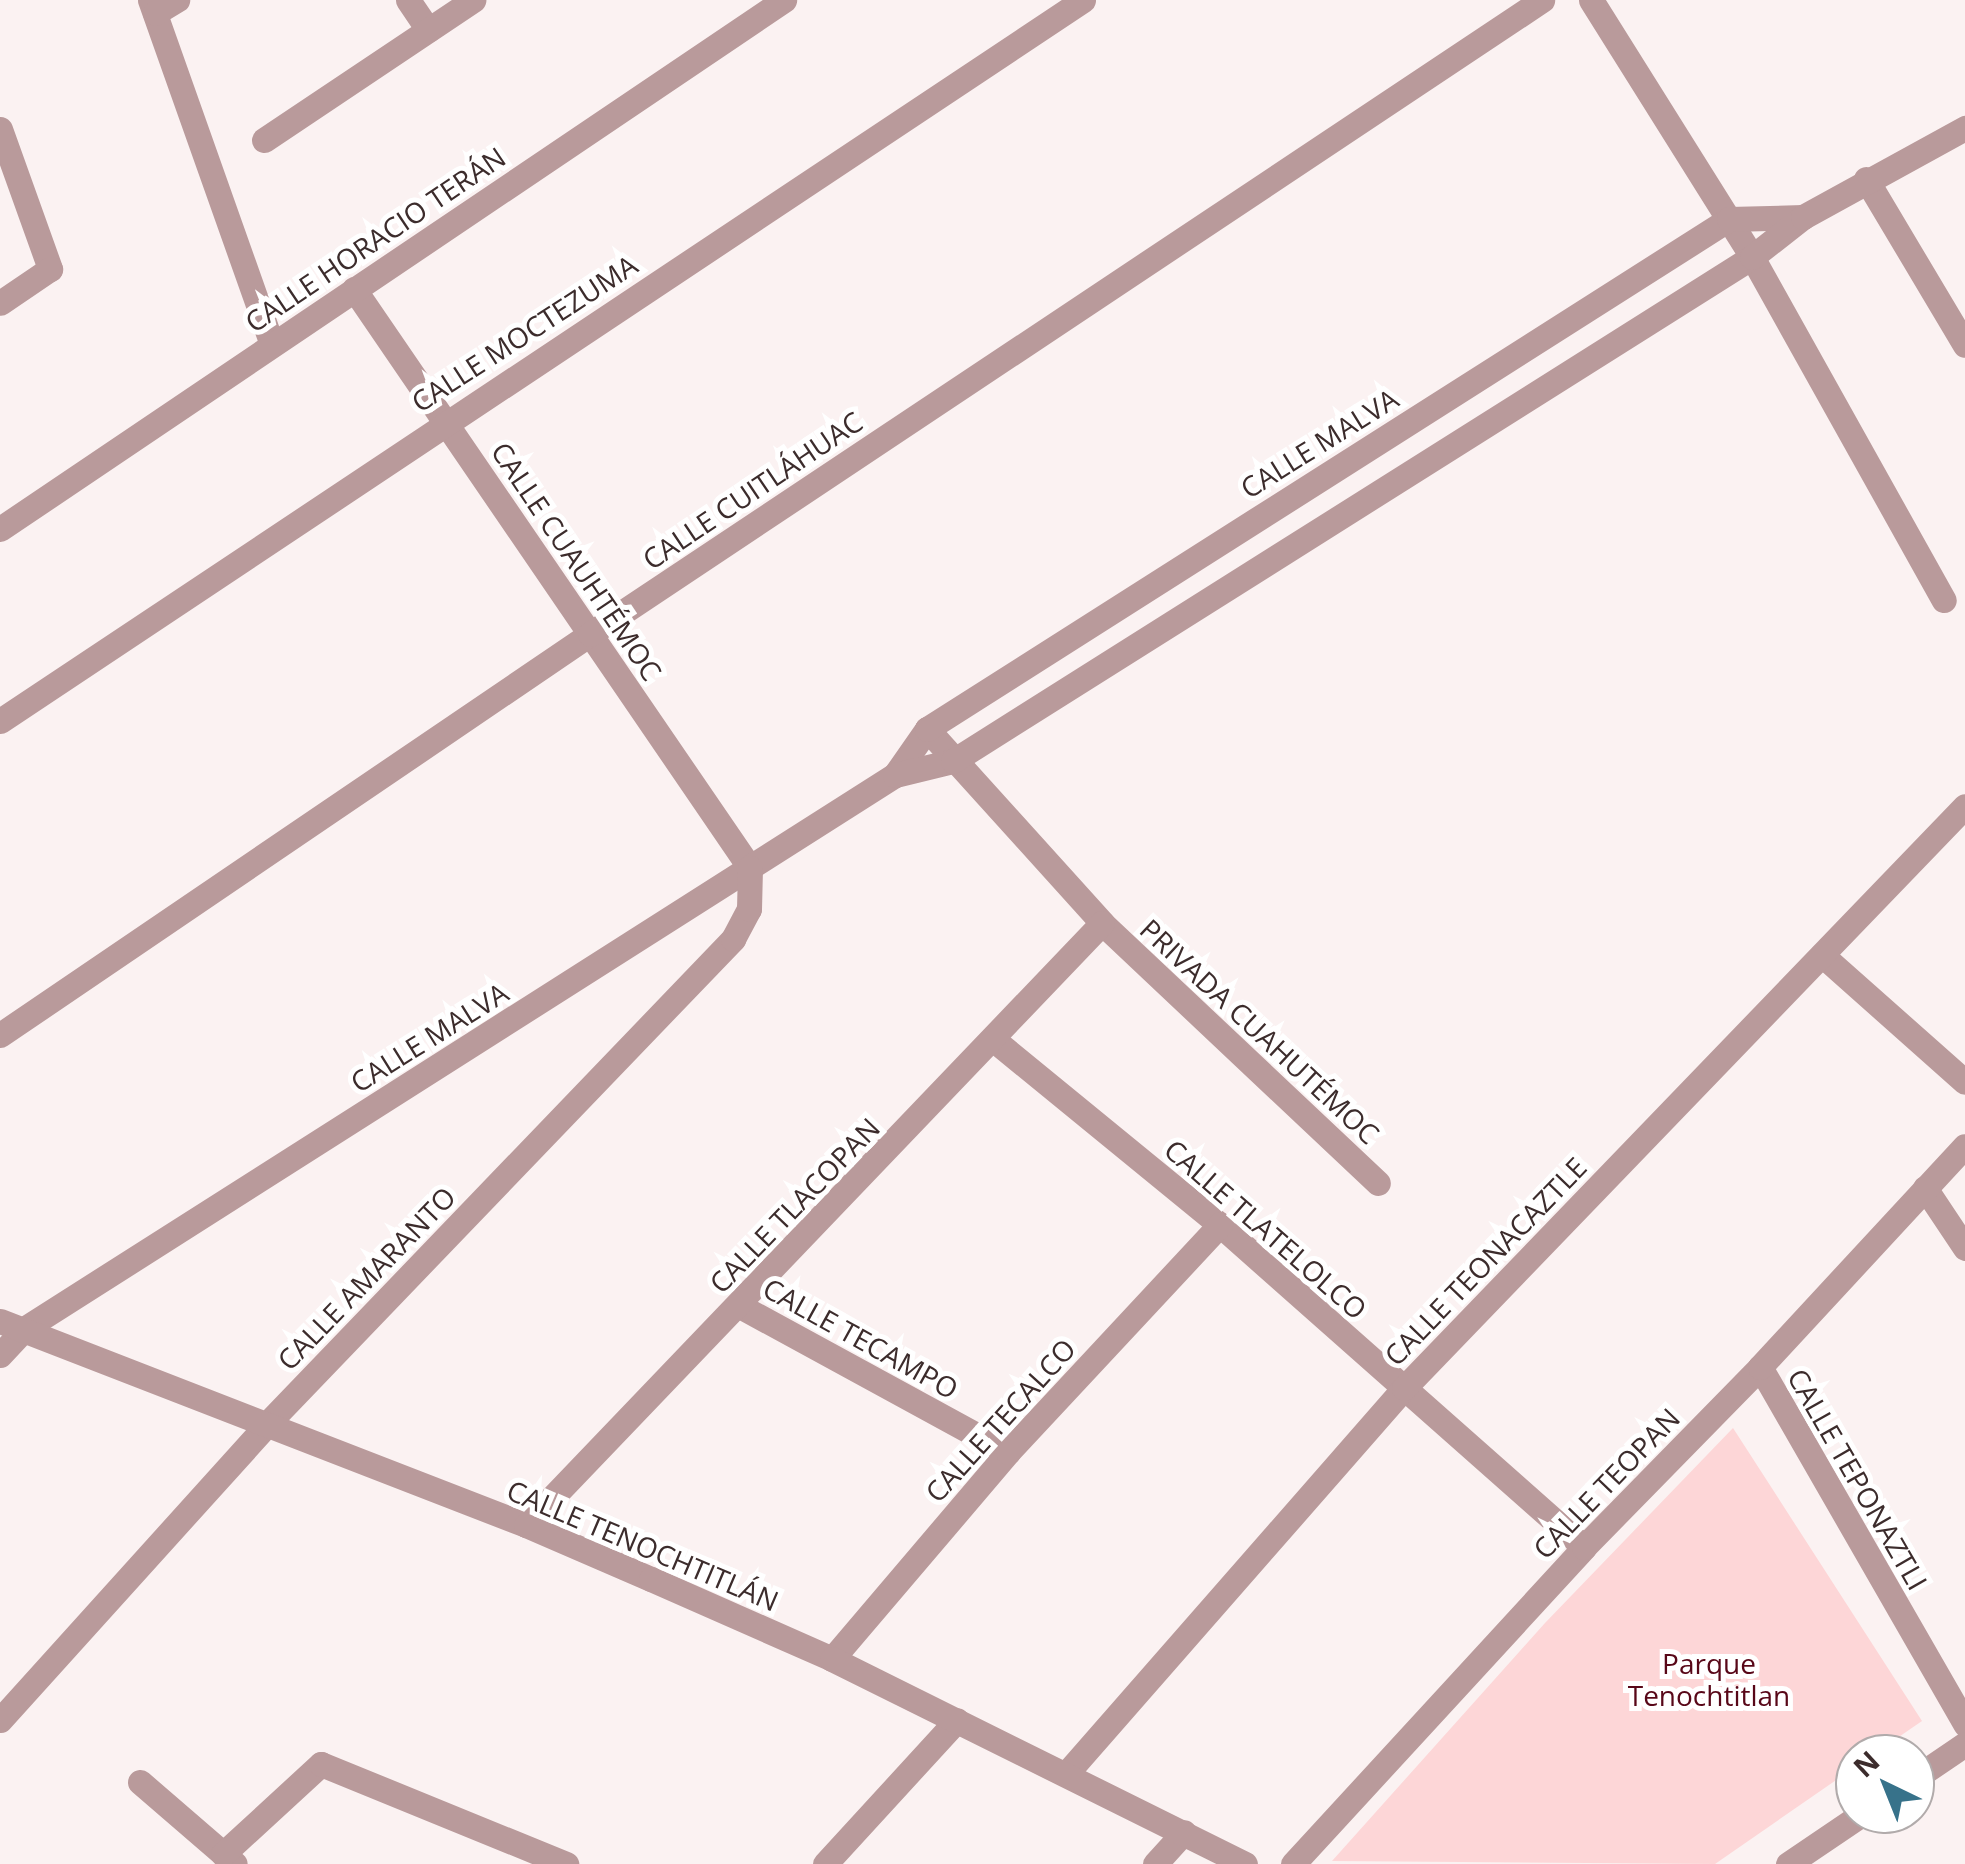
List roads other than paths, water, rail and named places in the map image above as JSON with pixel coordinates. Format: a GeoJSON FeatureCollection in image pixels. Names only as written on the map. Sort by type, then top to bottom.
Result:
{"type":"FeatureCollection","features":[{"type":"Feature","properties":{"kind":"street"},"geometry":{"type":"LineString","coordinates":[[408,0],[428,30]]}},
{"type":"Feature","properties":{"kind":"street"},"geometry":{"type":"LineString","coordinates":[[264,140],[473,0]]}},
{"type":"Feature","properties":{"kind":"street","name":"CALLE HORACIO TERÁN"},"geometry":{"type":"LineString","coordinates":[[0,529],[784,0]]}},
{"type":"Feature","properties":{"kind":"street","name":"CALLE MOCTEZUMA"},"geometry":{"type":"LineString","coordinates":[[0,721],[445,421],[1083,0]]}},
{"type":"Feature","properties":{"kind":"street","name":"CALLE CUITLÁHUAC"},"geometry":{"type":"LineString","coordinates":[[0,1035],[590,634],[1542,0]]}},
{"type":"Feature","properties":{"kind":"street"},"geometry":{"type":"LineString","coordinates":[[1591,0],[1752,258],[1944,600]]}},
{"type":"Feature","properties":{"kind":"street"},"geometry":{"type":"LineString","coordinates":[[160,4],[272,344]]}},
{"type":"Feature","properties":{"kind":"street","name":"CALLE MALVA"},"geometry":{"type":"LineString","coordinates":[[0,1355],[12,1325],[894,775],[954,760],[1752,258],[1803,217],[1965,128]]}},
{"type":"Feature","properties":{"kind":"street"},"geometry":{"type":"LineString","coordinates":[[0,129],[50,269],[0,303]]}},
{"type":"Feature","properties":{"kind":"street"},"geometry":{"type":"LineString","coordinates":[[1866,179],[1965,345]]}},
{"type":"Feature","properties":{"kind":"street","name":"CALLE MALVA"},"geometry":{"type":"LineString","coordinates":[[894,775],[927,728],[1729,219],[1803,217]]}},
{"type":"Feature","properties":{"kind":"street","name":"CALLE CUAUHTÉMOC"},"geometry":{"type":"LineString","coordinates":[[354,290],[750,868]]}},
{"type":"Feature","properties":{"kind":"street","name":"PRIVADA CUAHUTÉMOC"},"geometry":{"type":"LineString","coordinates":[[927,728],[1102,923],[1378,1183]]}},
{"type":"Feature","properties":{"kind":"street","name":"CALLE TEONACAZTLE"},"geometry":{"type":"LineString","coordinates":[[1066,1774],[1404,1388],[1964,810]]}},
{"type":"Feature","properties":{"kind":"street","name":"CALLE AMARANTO"},"geometry":{"type":"LineString","coordinates":[[0,1720],[267,1424],[733,939],[749,909],[750,868]]}},
{"type":"Feature","properties":{"kind":"street","name":"CALLE TLACOPAN"},"geometry":{"type":"LineString","coordinates":[[526,1525],[1102,923]]}},
{"type":"Feature","properties":{"kind":"street"},"geometry":{"type":"LineString","coordinates":[[1822,955],[1965,1082]]}},
{"type":"Feature","properties":{"kind":"street","name":"CALLE TLATELOLCO"},"geometry":{"type":"LineString","coordinates":[[994,1040],[1220,1226],[1584,1547]]}},
{"type":"Feature","properties":{"kind":"street","name":"CALLE TEOPAN"},"geometry":{"type":"LineString","coordinates":[[1293,1864],[1584,1547],[1760,1367],[1965,1146]]}},
{"type":"Feature","properties":{"kind":"street"},"geometry":{"type":"LineString","coordinates":[[1926,1188],[1965,1248]]}},
{"type":"Feature","properties":{"kind":"street","name":"CALLE TECALCO"},"geometry":{"type":"LineString","coordinates":[[832,1660],[1008,1452],[1220,1226]]}},
{"type":"Feature","properties":{"kind":"street","name":"CALLE TECAMPO"},"geometry":{"type":"LineString","coordinates":[[738,1305],[1008,1452]]}},
{"type":"Feature","properties":{"kind":"street","name":"CALLE TENOCHTITLÁN"},"geometry":{"type":"LineString","coordinates":[[12,1325],[526,1525],[832,1660],[1245,1864]]}},
{"type":"Feature","properties":{"kind":"street","name":"CALLE TEPONAZTLI"},"geometry":{"type":"LineString","coordinates":[[1760,1367],[1965,1724]]}},
{"type":"Feature","properties":{"kind":"street"},"geometry":{"type":"LineString","coordinates":[[825,1864],[957,1720]]}},
{"type":"Feature","properties":{"kind":"street"},"geometry":{"type":"LineString","coordinates":[[1935,1764],[1965,1744]]}},
{"type":"Feature","properties":{"kind":"street"},"geometry":{"type":"LineString","coordinates":[[140,1782],[229,1859],[322,1764],[566,1864]]}},
{"type":"Feature","properties":{"kind":"street"},"geometry":{"type":"LineString","coordinates":[[1155,1864],[1184,1832]]}},
{"type":"Feature","properties":{"kind":"street"},"geometry":{"type":"LineString","coordinates":[[1788,1864],[1835,1832]]}},
{"type":"Feature","properties":{"kind":"park label","name":"Parque Tenochtitlan"},"geometry":{"type":"Point","coordinates":[1709,1679]}}]}
